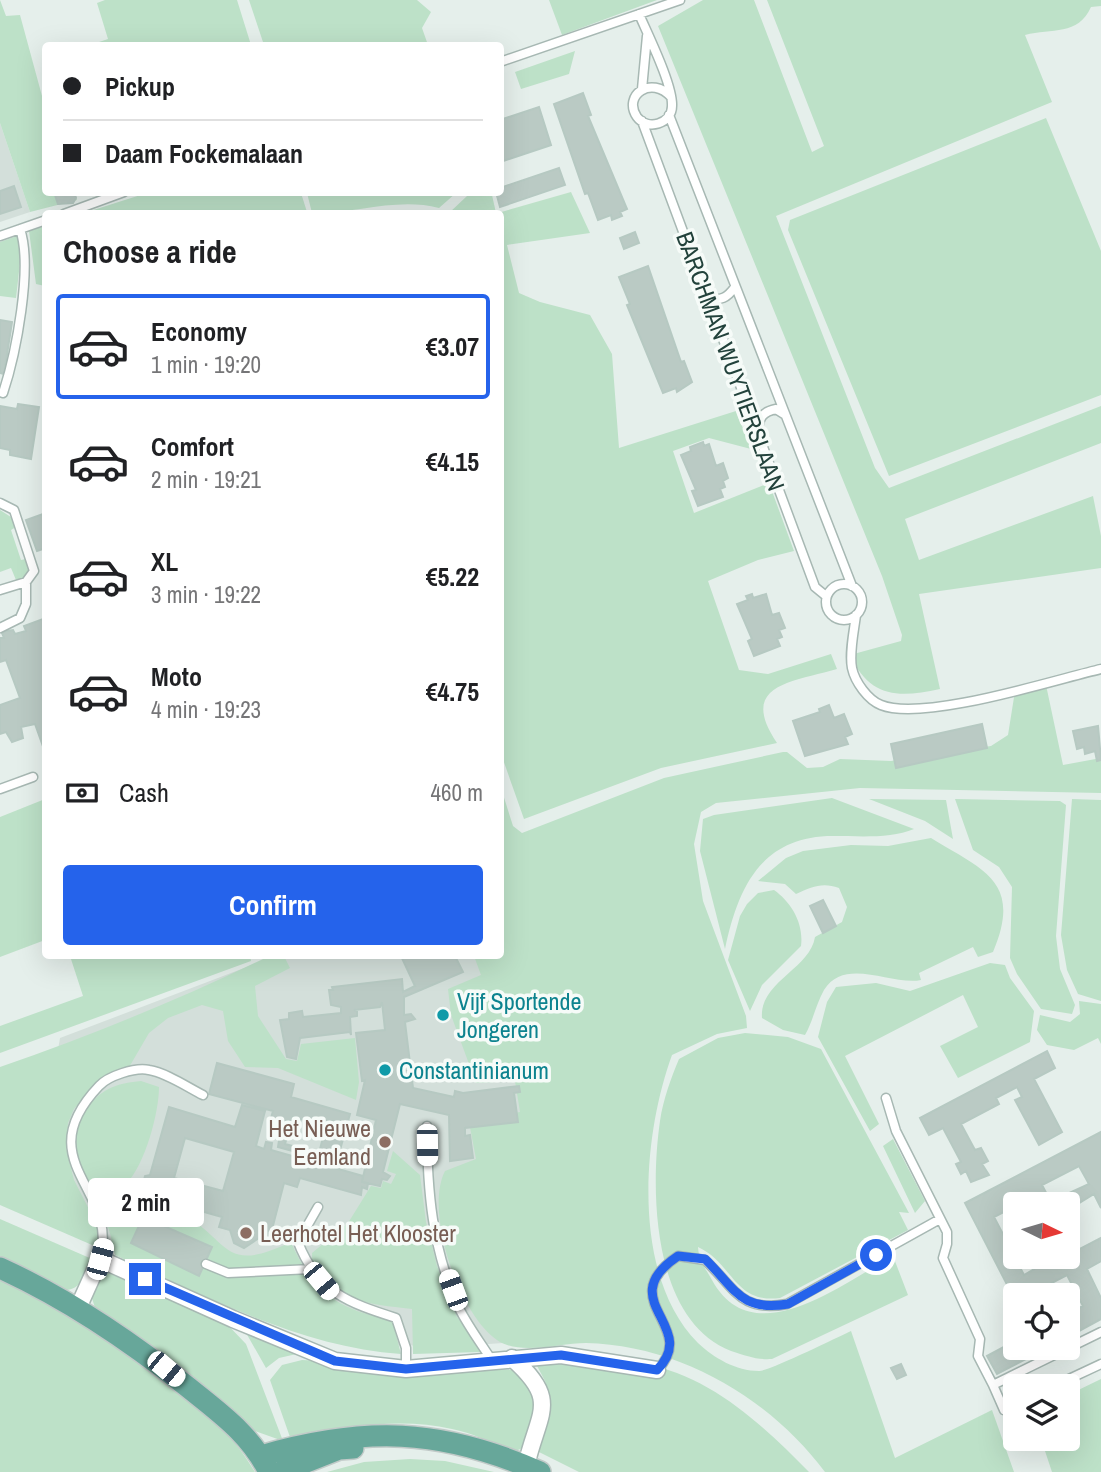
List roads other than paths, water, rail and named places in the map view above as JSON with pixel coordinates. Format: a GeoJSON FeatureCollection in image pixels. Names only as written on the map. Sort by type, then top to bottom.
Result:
{"type":"FeatureCollection","features":[{"type":"Feature","properties":{"kind":"main road"},"geometry":{"type":"LineString","coordinates":[[0,1268],[78,1308],[144,1353],[223,1413],[265,1464],[333,1438],[375,1434],[475,1447],[533,1469]]}},
{"type":"Feature","properties":{"kind":"main road"},"geometry":{"type":"LineString","coordinates":[[281,1472],[339,1449],[428,1439]]}},
{"type":"Feature","properties":{"kind":"street"},"geometry":{"type":"LineString","coordinates":[[78,1308],[100,1259],[233,1320],[335,1361],[406,1369],[491,1359],[585,1356],[657,1370]]}},
{"type":"Feature","properties":{"kind":"street"},"geometry":{"type":"LineString","coordinates":[[512,1358],[534,1377],[541,1390],[543,1401],[533,1469]]}},
{"type":"Feature","properties":{"kind":"lane"},"geometry":{"type":"LineString","coordinates":[[504,61],[680,0]]}},
{"type":"Feature","properties":{"kind":"lane","name":"BARCHMAN WUYTIERSLAAN"},"geometry":{"type":"LineString","coordinates":[[639,14],[671,97],[673,109],[669,115],[852,586]]}},
{"type":"Feature","properties":{"kind":"lane","name":"BARCHMAN WUYTIERSLAAN"},"geometry":{"type":"LineString","coordinates":[[648,34],[642,89],[635,97],[633,108],[642,121],[815,587],[826,596]]}},
{"type":"Feature","properties":{"kind":"lane"},"geometry":{"type":"LineString","coordinates":[[642,89],[653,86],[664,89],[671,97]]}},
{"type":"Feature","properties":{"kind":"lane"},"geometry":{"type":"LineString","coordinates":[[642,121],[658,125],[669,115]]}},
{"type":"Feature","properties":{"kind":"lane"},"geometry":{"type":"LineString","coordinates":[[75,210],[113,196]]}},
{"type":"Feature","properties":{"kind":"lane"},"geometry":{"type":"LineString","coordinates":[[0,236],[42,221]]}},
{"type":"Feature","properties":{"kind":"lane"},"geometry":{"type":"LineString","coordinates":[[3,393],[26,283],[26,246],[20,229]]}},
{"type":"Feature","properties":{"kind":"lane"},"geometry":{"type":"LineString","coordinates":[[708,298],[718,300],[729,296],[735,287]]}},
{"type":"Feature","properties":{"kind":"lane"},"geometry":{"type":"LineString","coordinates":[[757,430],[760,418],[766,411],[776,409],[784,414]]}},
{"type":"Feature","properties":{"kind":"lane"},"geometry":{"type":"LineString","coordinates":[[0,503],[14,510],[34,571],[26,582],[26,604],[20,618],[0,628]]}},
{"type":"Feature","properties":{"kind":"lane"},"geometry":{"type":"LineString","coordinates":[[0,590],[26,582]]}},
{"type":"Feature","properties":{"kind":"lane"},"geometry":{"type":"LineString","coordinates":[[837,585],[852,586],[859,593],[862,603],[851,620],[840,621],[831,616],[826,607],[826,596],[837,585]]}},
{"type":"Feature","properties":{"kind":"lane"},"geometry":{"type":"LineString","coordinates":[[856,615],[852,669],[865,694],[880,705],[905,710],[954,704],[1101,669]]}},
{"type":"Feature","properties":{"kind":"lane"},"geometry":{"type":"LineString","coordinates":[[0,789],[33,777]]}},
{"type":"Feature","properties":{"kind":"lane"},"geometry":{"type":"LineString","coordinates":[[100,1259],[105,1241],[98,1212],[78,1175],[69,1137],[86,1100],[107,1078],[148,1069],[203,1095]]}},
{"type":"Feature","properties":{"kind":"lane"},"geometry":{"type":"LineString","coordinates":[[886,1098],[896,1131],[940,1219],[947,1244],[943,1258],[980,1339],[978,1356],[1003,1408]]}},
{"type":"Feature","properties":{"kind":"lane"},"geometry":{"type":"LineString","coordinates":[[427,1126],[427,1183],[438,1252],[460,1309],[491,1359]]}},
{"type":"Feature","properties":{"kind":"lane"},"geometry":{"type":"LineString","coordinates":[[318,1207],[298,1242],[311,1269],[331,1292],[396,1318],[406,1348],[406,1369]]}},
{"type":"Feature","properties":{"kind":"lane"},"geometry":{"type":"LineString","coordinates":[[657,1370],[670,1349],[670,1333],[656,1312],[653,1281],[661,1267],[678,1256],[705,1259],[741,1299],[757,1306],[772,1307],[788,1304],[940,1219]]}},
{"type":"Feature","properties":{"kind":"lane"},"geometry":{"type":"LineString","coordinates":[[206,1264],[228,1273],[311,1269]]}},
{"type":"Feature","properties":{"kind":"lane"},"geometry":{"type":"LineString","coordinates":[[993,1385],[1101,1332]]}},
{"type":"Feature","properties":{"kind":"lane"},"geometry":{"type":"LineString","coordinates":[[1080,1374],[1101,1364]]}},
{"type":"Feature","properties":{"kind":"place","name":"Vijf Sportende Jongeren"},"geometry":{"type":"Point","coordinates":[443,1015]}},
{"type":"Feature","properties":{"kind":"place","name":"Constantinianum"},"geometry":{"type":"Point","coordinates":[385,1070]}},
{"type":"Feature","properties":{"kind":"place","name":"Het Nieuwe Eemland"},"geometry":{"type":"Point","coordinates":[385,1142]}},
{"type":"Feature","properties":{"kind":"place","name":"Leerhotel Het Klooster"},"geometry":{"type":"Point","coordinates":[246,1233]}}]}
